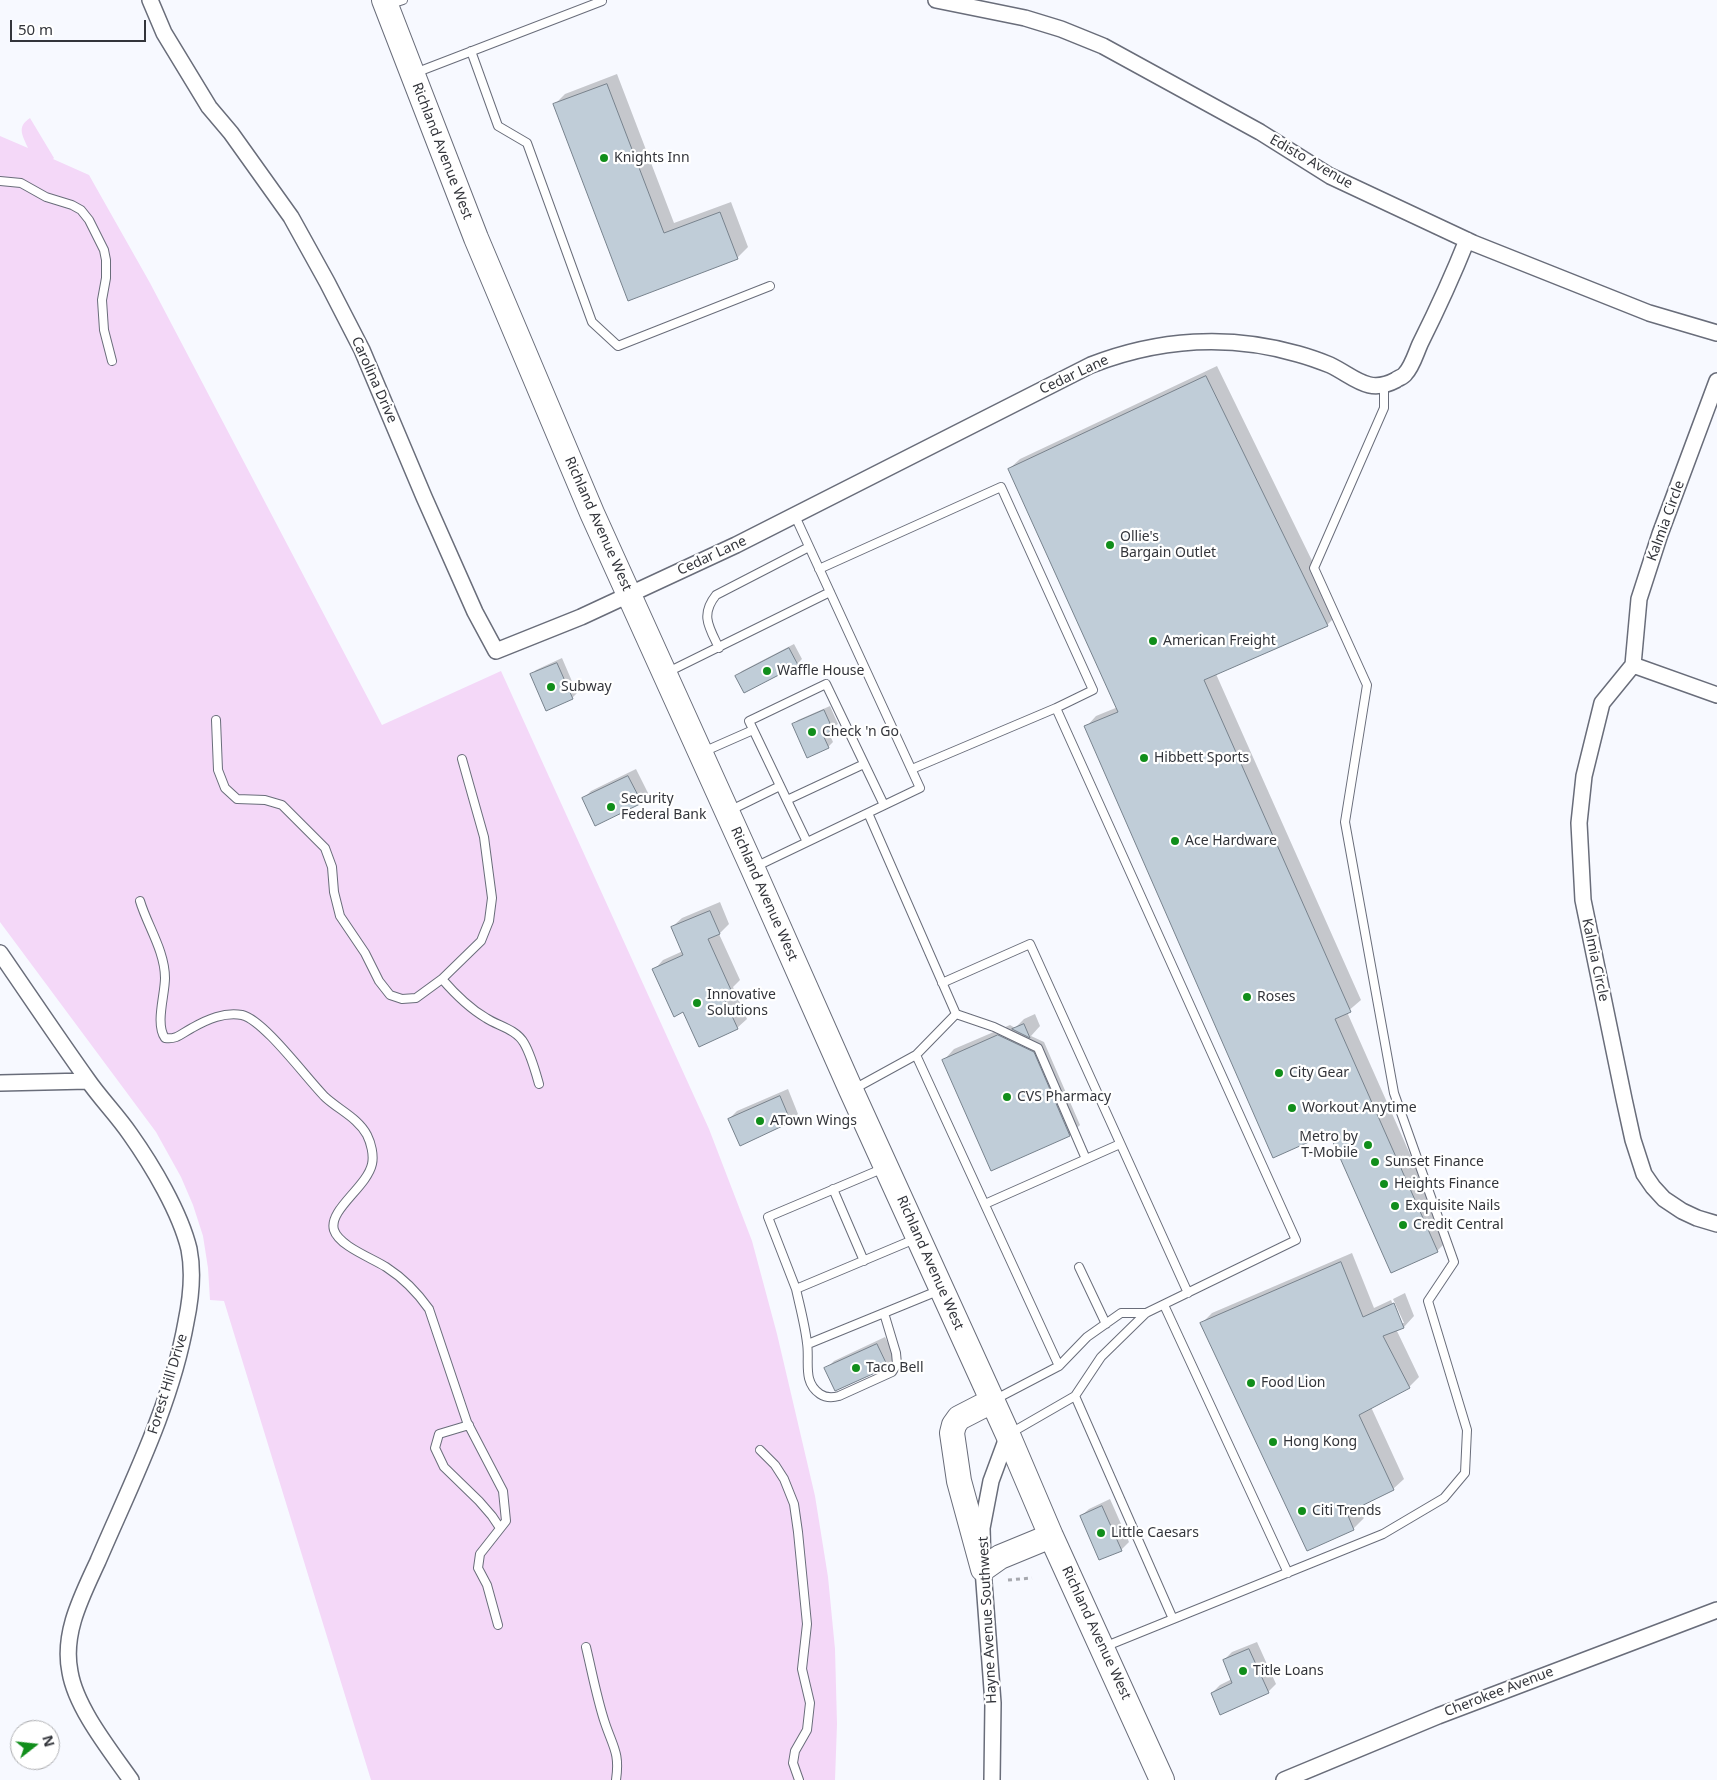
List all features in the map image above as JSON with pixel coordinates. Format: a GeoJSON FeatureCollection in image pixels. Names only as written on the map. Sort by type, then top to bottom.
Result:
{"type":"FeatureCollection","features":[{"type":"Feature","properties":{"kind":"main road","name":"Richland Avenue West"},"geometry":{"type":"LineString","coordinates":[[391,2],[412,74],[476,238],[592,513],[1162,1780]]}},
{"type":"Feature","properties":{"kind":"main road"},"geometry":{"type":"LineString","coordinates":[[992,1401],[959,1418],[954,1425],[952,1433],[959,1481],[983,1569],[1000,1557],[1051,1536]]}},
{"type":"Feature","properties":{"kind":"street","name":"Carolina Drive"},"geometry":{"type":"LineString","coordinates":[[150,0],[164,34],[209,107],[291,217],[327,282],[362,350],[475,612],[496,651],[581,617],[629,594]]}},
{"type":"Feature","properties":{"kind":"street","name":"Edisto Avenue"},"geometry":{"type":"LineString","coordinates":[[936,0],[1024,18],[1061,29],[1103,46],[1260,132],[1330,176],[1467,240],[1649,313],[1717,333]]}},
{"type":"Feature","properties":{"kind":"street"},"geometry":{"type":"LineString","coordinates":[[1384,386],[1405,375],[1445,293],[1467,240]]}},
{"type":"Feature","properties":{"kind":"street","name":"Cedar Lane"},"geometry":{"type":"LineString","coordinates":[[629,594],[736,545],[1091,365],[1141,348],[1200,341],[1228,341],[1255,344],[1299,354],[1328,364],[1363,384],[1384,386]]}},
{"type":"Feature","properties":{"kind":"street","name":"Kalmia Circle"},"geometry":{"type":"LineString","coordinates":[[1717,381],[1638,599],[1633,665],[1602,703],[1584,776],[1579,823],[1583,900],[1633,1140],[1644,1174],[1664,1198],[1682,1211],[1717,1224]]}},
{"type":"Feature","properties":{"kind":"street"},"geometry":{"type":"LineString","coordinates":[[1633,665],[1717,695]]}},
{"type":"Feature","properties":{"kind":"street","name":"Forest Hill Drive"},"geometry":{"type":"LineString","coordinates":[[0,953],[88,1081],[130,1133],[160,1181],[183,1231],[189,1249],[192,1286],[181,1352],[159,1419],[71,1626],[68,1642],[68,1658],[75,1689],[95,1727],[131,1780]]}},
{"type":"Feature","properties":{"kind":"street"},"geometry":{"type":"LineString","coordinates":[[0,1084],[88,1081]]}},
{"type":"Feature","properties":{"kind":"street","name":"Hayne Avenue Southwest"},"geometry":{"type":"LineString","coordinates":[[992,1780],[993,1703],[983,1569],[982,1528],[991,1481],[1008,1435]]}},
{"type":"Feature","properties":{"kind":"street","name":"Cherokee Avenue"},"geometry":{"type":"LineString","coordinates":[[1284,1780],[1438,1716],[1717,1610]]}},
{"type":"Feature","properties":{"kind":"lane"},"geometry":{"type":"LineString","coordinates":[[412,74],[602,1]]}},
{"type":"Feature","properties":{"kind":"lane"},"geometry":{"type":"LineString","coordinates":[[471,51],[498,126],[527,144],[592,322],[618,346],[770,286]]}},
{"type":"Feature","properties":{"kind":"lane"},"geometry":{"type":"LineString","coordinates":[[0,181],[21,183],[46,197],[72,205],[81,210],[89,220],[104,250],[106,260],[103,308],[104,330],[112,360]]}},
{"type":"Feature","properties":{"kind":"lane"},"geometry":{"type":"LineString","coordinates":[[1102,1648],[1383,1534],[1444,1498],[1464,1473],[1467,1430],[1428,1301],[1454,1262],[1394,1093],[1346,822],[1367,685],[1314,568],[1384,408],[1384,386]]}},
{"type":"Feature","properties":{"kind":"lane"},"geometry":{"type":"LineString","coordinates":[[819,569],[1001,487],[1093,690],[1056,708],[912,769]]}},
{"type":"Feature","properties":{"kind":"lane"},"geometry":{"type":"LineString","coordinates":[[753,869],[920,788],[794,516]]}},
{"type":"Feature","properties":{"kind":"lane"},"geometry":{"type":"LineString","coordinates":[[719,648],[710,628],[707,614],[709,604],[716,595],[809,547]]}},
{"type":"Feature","properties":{"kind":"lane"},"geometry":{"type":"LineString","coordinates":[[665,674],[830,592]]}},
{"type":"Feature","properties":{"kind":"lane"},"geometry":{"type":"LineString","coordinates":[[807,842],[749,721],[826,684],[884,805]]}},
{"type":"Feature","properties":{"kind":"lane"},"geometry":{"type":"LineString","coordinates":[[1008,1435],[1074,1396],[1101,1357],[1146,1313],[1296,1240],[1056,708]]}},
{"type":"Feature","properties":{"kind":"lane"},"geometry":{"type":"LineString","coordinates":[[216,720],[218,770],[225,788],[238,799],[265,800],[282,805],[325,848],[332,867],[334,892],[340,916],[365,953],[379,981],[390,995],[402,999],[416,998],[442,979],[480,941],[489,921],[492,898],[484,837],[462,759]]}},
{"type":"Feature","properties":{"kind":"lane"},"geometry":{"type":"LineString","coordinates":[[701,753],[753,730]]}},
{"type":"Feature","properties":{"kind":"lane"},"geometry":{"type":"LineString","coordinates":[[787,800],[864,764]]}},
{"type":"Feature","properties":{"kind":"lane"},"geometry":{"type":"LineString","coordinates":[[727,812],[780,786]]}},
{"type":"Feature","properties":{"kind":"lane"},"geometry":{"type":"LineString","coordinates":[[868,813],[956,1014],[994,1027],[1038,1048],[1086,1159]]}},
{"type":"Feature","properties":{"kind":"lane"},"geometry":{"type":"LineString","coordinates":[[140,901],[164,968],[165,992],[160,1025],[165,1038],[179,1037],[190,1029],[218,1016],[229,1014],[244,1016],[259,1025],[325,1096],[359,1124],[367,1136],[373,1151],[373,1162],[369,1174],[358,1190],[342,1206],[334,1219],[334,1231],[343,1242],[386,1267],[407,1283],[421,1297],[429,1309],[447,1366],[469,1425],[503,1491],[506,1521],[480,1554],[478,1568],[487,1585],[498,1625]]}},
{"type":"Feature","properties":{"kind":"lane"},"geometry":{"type":"LineString","coordinates":[[942,983],[1030,944],[1188,1293]]}},
{"type":"Feature","properties":{"kind":"lane"},"geometry":{"type":"LineString","coordinates":[[442,979],[470,1007],[487,1019],[515,1033],[524,1042],[539,1084]]}},
{"type":"Feature","properties":{"kind":"lane"},"geometry":{"type":"LineString","coordinates":[[851,1090],[916,1055],[956,1014]]}},
{"type":"Feature","properties":{"kind":"lane"},"geometry":{"type":"LineString","coordinates":[[916,1055],[1059,1366]]}},
{"type":"Feature","properties":{"kind":"lane"},"geometry":{"type":"LineString","coordinates":[[985,1204],[1120,1144]]}},
{"type":"Feature","properties":{"kind":"lane"},"geometry":{"type":"LineString","coordinates":[[884,1313],[896,1353],[897,1364],[892,1372],[832,1398],[822,1396],[812,1388],[808,1375],[808,1344],[796,1289],[768,1217],[886,1167]]}},
{"type":"Feature","properties":{"kind":"lane"},"geometry":{"type":"LineString","coordinates":[[833,1190],[864,1262]]}},
{"type":"Feature","properties":{"kind":"lane"},"geometry":{"type":"LineString","coordinates":[[796,1289],[918,1238]]}},
{"type":"Feature","properties":{"kind":"lane"},"geometry":{"type":"LineString","coordinates":[[1079,1267],[1106,1324]]}},
{"type":"Feature","properties":{"kind":"lane"},"geometry":{"type":"LineString","coordinates":[[808,1344],[941,1289]]}},
{"type":"Feature","properties":{"kind":"lane"},"geometry":{"type":"LineString","coordinates":[[1164,1304],[1288,1573]]}},
{"type":"Feature","properties":{"kind":"lane"},"geometry":{"type":"LineString","coordinates":[[992,1401],[1059,1366],[1087,1337],[1121,1312],[1146,1313]]}},
{"type":"Feature","properties":{"kind":"lane"},"geometry":{"type":"LineString","coordinates":[[1074,1396],[1173,1619]]}},
{"type":"Feature","properties":{"kind":"lane"},"geometry":{"type":"LineString","coordinates":[[469,1425],[439,1434],[435,1448],[444,1467],[479,1501],[500,1528]]}},
{"type":"Feature","properties":{"kind":"lane"},"geometry":{"type":"LineString","coordinates":[[760,1450],[784,1479],[794,1504],[798,1532],[807,1624],[802,1669],[810,1703],[807,1730],[796,1751],[793,1763],[799,1780]]}},
{"type":"Feature","properties":{"kind":"lane"},"geometry":{"type":"LineString","coordinates":[[586,1647],[605,1724],[615,1746],[618,1767],[616,1780]]}},
{"type":"Feature","properties":{"kind":"path"},"geometry":{"type":"LineString","coordinates":[[1008,1580],[1032,1578]]}},
{"type":"Feature","properties":{"kind":"shaded area"},"geometry":{"type":"Polygon","coordinates":[[[30,118],[53,159],[89,175],[150,283],[382,725],[501,671],[709,1129],[752,1241],[777,1334],[815,1496],[828,1577],[835,1649],[837,1724],[835,1780],[371,1780],[224,1301],[210,1300],[203,1236],[181,1177],[156,1132],[0,922],[0,136],[28,148],[22,128],[30,118]]]}},
{"type":"Feature","properties":{"kind":"building","name":"Knights Inn"},"geometry":{"type":"Polygon","coordinates":[[[607,84],[664,233],[720,212],[738,259],[628,301],[553,104],[607,84]]]}},
{"type":"Feature","properties":{"kind":"building"},"geometry":{"type":"Polygon","coordinates":[[[1206,376],[1328,626],[1204,680],[1351,1012],[1335,1019],[1438,1252],[1391,1273],[1329,1133],[1273,1158],[1084,726],[1118,712],[1008,469],[1206,376]]]}},
{"type":"Feature","properties":{"kind":"building","name":"Waffle House"},"geometry":{"type":"Polygon","coordinates":[[[789,648],[798,665],[744,693],[735,676],[789,648]]]}},
{"type":"Feature","properties":{"kind":"building","name":"Subway"},"geometry":{"type":"Polygon","coordinates":[[[557,663],[573,699],[546,711],[530,674],[557,663]]]}},
{"type":"Feature","properties":{"kind":"building","name":"Check 'n Go"},"geometry":{"type":"Polygon","coordinates":[[[824,710],[833,730],[823,735],[829,748],[807,758],[792,724],[824,710]]]}},
{"type":"Feature","properties":{"kind":"building","name":"Security Federal Bank"},"geometry":{"type":"Polygon","coordinates":[[[628,776],[642,803],[595,826],[582,798],[628,776]]]}},
{"type":"Feature","properties":{"kind":"building","name":"Innovative Solutions"},"geometry":{"type":"Polygon","coordinates":[[[710,911],[720,934],[708,939],[731,990],[722,994],[738,1029],[699,1047],[683,1012],[674,1017],[652,969],[683,955],[671,927],[710,911]]]}},
{"type":"Feature","properties":{"kind":"building"},"geometry":{"type":"Polygon","coordinates":[[[1024,1024],[1030,1038],[1012,1029],[1024,1024]]]}},
{"type":"Feature","properties":{"kind":"building","name":"CVS Pharmacy"},"geometry":{"type":"Polygon","coordinates":[[[998,1035],[1034,1052],[1070,1136],[991,1171],[942,1060],[998,1035]]]}},
{"type":"Feature","properties":{"kind":"building","name":"ATown Wings"},"geometry":{"type":"Polygon","coordinates":[[[780,1096],[791,1122],[740,1146],[728,1119],[780,1096]]]}},
{"type":"Feature","properties":{"kind":"building"},"geometry":{"type":"Polygon","coordinates":[[[1341,1262],[1363,1317],[1394,1303],[1404,1328],[1383,1336],[1410,1388],[1359,1415],[1394,1490],[1347,1513],[1354,1530],[1307,1551],[1200,1323],[1341,1262]]]}},
{"type":"Feature","properties":{"kind":"building","name":"Taco Bell"},"geometry":{"type":"Polygon","coordinates":[[[877,1344],[888,1367],[835,1391],[824,1368],[877,1344]]]}},
{"type":"Feature","properties":{"kind":"building","name":"Little Caesars"},"geometry":{"type":"Polygon","coordinates":[[[1102,1506],[1122,1551],[1099,1560],[1080,1516],[1102,1506]]]}},
{"type":"Feature","properties":{"kind":"building","name":"Title Loans"},"geometry":{"type":"Polygon","coordinates":[[[1249,1649],[1269,1693],[1220,1715],[1211,1693],[1232,1683],[1223,1660],[1249,1649]]]}},
{"type":"Feature","properties":{"kind":"place","name":"Knights Inn"},"geometry":{"type":"Point","coordinates":[604,158]}},
{"type":"Feature","properties":{"kind":"place","name":"Ollie's Bargain Outlet"},"geometry":{"type":"Point","coordinates":[1110,545]}},
{"type":"Feature","properties":{"kind":"place","name":"American Freight"},"geometry":{"type":"Point","coordinates":[1153,641]}},
{"type":"Feature","properties":{"kind":"place","name":"Waffle House"},"geometry":{"type":"Point","coordinates":[767,671]}},
{"type":"Feature","properties":{"kind":"place","name":"Subway"},"geometry":{"type":"Point","coordinates":[551,687]}},
{"type":"Feature","properties":{"kind":"place","name":"Check 'n Go"},"geometry":{"type":"Point","coordinates":[812,732]}},
{"type":"Feature","properties":{"kind":"place","name":"Hibbett Sports"},"geometry":{"type":"Point","coordinates":[1144,758]}},
{"type":"Feature","properties":{"kind":"place","name":"Security Federal Bank"},"geometry":{"type":"Point","coordinates":[611,807]}},
{"type":"Feature","properties":{"kind":"place","name":"Ace Hardware"},"geometry":{"type":"Point","coordinates":[1175,841]}},
{"type":"Feature","properties":{"kind":"place","name":"Roses"},"geometry":{"type":"Point","coordinates":[1247,997]}},
{"type":"Feature","properties":{"kind":"place","name":"Innovative Solutions"},"geometry":{"type":"Point","coordinates":[697,1003]}},
{"type":"Feature","properties":{"kind":"place","name":"City Gear"},"geometry":{"type":"Point","coordinates":[1279,1073]}},
{"type":"Feature","properties":{"kind":"place","name":"CVS Pharmacy"},"geometry":{"type":"Point","coordinates":[1007,1097]}},
{"type":"Feature","properties":{"kind":"place","name":"Workout Anytime"},"geometry":{"type":"Point","coordinates":[1292,1108]}},
{"type":"Feature","properties":{"kind":"place","name":"ATown Wings"},"geometry":{"type":"Point","coordinates":[760,1121]}},
{"type":"Feature","properties":{"kind":"place","name":"Metro by T-Mobile"},"geometry":{"type":"Point","coordinates":[1368,1145]}},
{"type":"Feature","properties":{"kind":"place","name":"Sunset Finance"},"geometry":{"type":"Point","coordinates":[1375,1162]}},
{"type":"Feature","properties":{"kind":"place","name":"Heights Finance"},"geometry":{"type":"Point","coordinates":[1384,1184]}},
{"type":"Feature","properties":{"kind":"place","name":"Exquisite Nails"},"geometry":{"type":"Point","coordinates":[1395,1206]}},
{"type":"Feature","properties":{"kind":"place","name":"Credit Central"},"geometry":{"type":"Point","coordinates":[1403,1225]}},
{"type":"Feature","properties":{"kind":"place","name":"Taco Bell"},"geometry":{"type":"Point","coordinates":[856,1368]}},
{"type":"Feature","properties":{"kind":"place","name":"Food Lion"},"geometry":{"type":"Point","coordinates":[1251,1383]}},
{"type":"Feature","properties":{"kind":"place","name":"Hong Kong"},"geometry":{"type":"Point","coordinates":[1273,1442]}},
{"type":"Feature","properties":{"kind":"place","name":"Citi Trends"},"geometry":{"type":"Point","coordinates":[1302,1511]}},
{"type":"Feature","properties":{"kind":"place","name":"Little Caesars"},"geometry":{"type":"Point","coordinates":[1101,1533]}},
{"type":"Feature","properties":{"kind":"place","name":"Title Loans"},"geometry":{"type":"Point","coordinates":[1243,1671]}}]}
